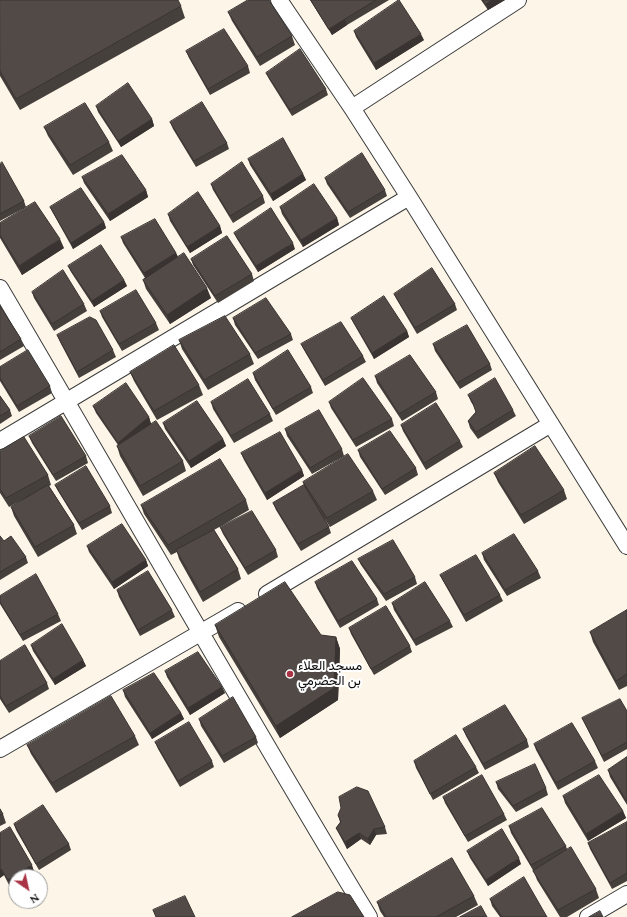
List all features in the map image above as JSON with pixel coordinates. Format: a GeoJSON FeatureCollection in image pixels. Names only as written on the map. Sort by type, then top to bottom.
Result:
{"type":"FeatureCollection","features":[{"type":"Feature","properties":{"kind":"street"},"geometry":{"type":"LineString","coordinates":[[279,0],[352,108],[409,197],[627,546]]}},
{"type":"Feature","properties":{"kind":"street"},"geometry":{"type":"LineString","coordinates":[[352,108],[518,0]]}},
{"type":"Feature","properties":{"kind":"street"},"geometry":{"type":"LineString","coordinates":[[0,441],[409,197]]}},
{"type":"Feature","properties":{"kind":"street"},"geometry":{"type":"LineString","coordinates":[[0,288],[67,401],[200,633],[348,896],[369,917]]}},
{"type":"Feature","properties":{"kind":"street"},"geometry":{"type":"LineString","coordinates":[[0,749],[252,603],[550,424]]}},
{"type":"Feature","properties":{"kind":"street"},"geometry":{"type":"LineString","coordinates":[[588,917],[627,894]]}},
{"type":"Feature","properties":{"kind":"building"},"geometry":{"type":"Polygon","coordinates":[[[0,0],[178,0],[181,6],[16,99],[0,71],[0,0]]]}},
{"type":"Feature","properties":{"kind":"building"},"geometry":{"type":"Polygon","coordinates":[[[248,0],[269,0],[292,36],[257,57],[228,12],[248,0]]]}},
{"type":"Feature","properties":{"kind":"building"},"geometry":{"type":"Polygon","coordinates":[[[311,0],[376,0],[329,29],[311,0]]]}},
{"type":"Feature","properties":{"kind":"building"},"geometry":{"type":"Polygon","coordinates":[[[399,0],[421,34],[374,63],[354,31],[399,0]]]}},
{"type":"Feature","properties":{"kind":"building"},"geometry":{"type":"Polygon","coordinates":[[[483,0],[492,0],[486,4],[483,0]]]}},
{"type":"Feature","properties":{"kind":"building"},"geometry":{"type":"Polygon","coordinates":[[[224,29],[248,66],[208,89],[186,51],[224,29]]]}},
{"type":"Feature","properties":{"kind":"building"},"geometry":{"type":"Polygon","coordinates":[[[300,49],[326,89],[290,110],[266,73],[300,49]]]}},
{"type":"Feature","properties":{"kind":"building"},"geometry":{"type":"Polygon","coordinates":[[[128,83],[152,119],[118,141],[96,106],[128,83]]]}},
{"type":"Feature","properties":{"kind":"building"},"geometry":{"type":"Polygon","coordinates":[[[202,102],[227,143],[194,161],[170,122],[202,102]]]}},
{"type":"Feature","properties":{"kind":"building"},"geometry":{"type":"Polygon","coordinates":[[[85,103],[109,142],[70,165],[44,127],[85,103]]]}},
{"type":"Feature","properties":{"kind":"building"},"geometry":{"type":"Polygon","coordinates":[[[283,138],[303,174],[271,194],[248,159],[283,138]]]}},
{"type":"Feature","properties":{"kind":"building"},"geometry":{"type":"Polygon","coordinates":[[[362,153],[385,190],[348,212],[325,178],[362,153]]]}},
{"type":"Feature","properties":{"kind":"building"},"geometry":{"type":"Polygon","coordinates":[[[122,155],[146,190],[108,214],[82,177],[122,155]]]}},
{"type":"Feature","properties":{"kind":"building"},"geometry":{"type":"Polygon","coordinates":[[[2,162],[24,201],[0,214],[0,164],[2,162]]]}},
{"type":"Feature","properties":{"kind":"building"},"geometry":{"type":"Polygon","coordinates":[[[242,162],[263,196],[230,216],[211,184],[242,162]]]}},
{"type":"Feature","properties":{"kind":"building"},"geometry":{"type":"Polygon","coordinates":[[[314,184],[337,218],[301,240],[280,207],[314,184]]]}},
{"type":"Feature","properties":{"kind":"building"},"geometry":{"type":"Polygon","coordinates":[[[81,188],[104,222],[71,243],[50,207],[81,188]]]}},
{"type":"Feature","properties":{"kind":"building"},"geometry":{"type":"Polygon","coordinates":[[[198,192],[220,226],[187,247],[168,214],[198,192]]]}},
{"type":"Feature","properties":{"kind":"building"},"geometry":{"type":"Polygon","coordinates":[[[35,202],[60,239],[19,266],[0,235],[0,223],[35,202]]]}},
{"type":"Feature","properties":{"kind":"building"},"geometry":{"type":"Polygon","coordinates":[[[271,208],[293,243],[256,266],[234,233],[271,208]]]}},
{"type":"Feature","properties":{"kind":"building"},"geometry":{"type":"Polygon","coordinates":[[[155,219],[176,253],[144,273],[121,237],[155,219]]]}},
{"type":"Feature","properties":{"kind":"building"},"geometry":{"type":"Polygon","coordinates":[[[227,236],[252,274],[215,296],[191,259],[227,236]]]}},
{"type":"Feature","properties":{"kind":"building"},"geometry":{"type":"Polygon","coordinates":[[[101,245],[124,280],[92,301],[68,266],[101,245]]]}},
{"type":"Feature","properties":{"kind":"building"},"geometry":{"type":"Polygon","coordinates":[[[184,253],[207,288],[167,315],[143,280],[184,253]]]}},
{"type":"Feature","properties":{"kind":"building"},"geometry":{"type":"Polygon","coordinates":[[[432,268],[455,304],[415,328],[394,294],[432,268]]]}},
{"type":"Feature","properties":{"kind":"building"},"geometry":{"type":"Polygon","coordinates":[[[63,270],[84,304],[52,324],[32,292],[63,270]]]}},
{"type":"Feature","properties":{"kind":"building"},"geometry":{"type":"Polygon","coordinates":[[[136,290],[156,323],[119,344],[100,311],[136,290]]]}},
{"type":"Feature","properties":{"kind":"building"},"geometry":{"type":"Polygon","coordinates":[[[384,296],[407,331],[372,353],[351,318],[384,296]]]}},
{"type":"Feature","properties":{"kind":"building"},"geometry":{"type":"Polygon","coordinates":[[[266,298],[291,334],[255,353],[233,318],[266,298]]]}},
{"type":"Feature","properties":{"kind":"building"},"geometry":{"type":"Polygon","coordinates":[[[0,306],[21,339],[0,352],[0,306]]]}},
{"type":"Feature","properties":{"kind":"building"},"geometry":{"type":"Polygon","coordinates":[[[225,316],[250,354],[204,380],[179,340],[225,316]]]}},
{"type":"Feature","properties":{"kind":"building"},"geometry":{"type":"Polygon","coordinates":[[[90,317],[96,320],[113,350],[77,372],[57,335],[90,317]]]}},
{"type":"Feature","properties":{"kind":"building"},"geometry":{"type":"Polygon","coordinates":[[[341,322],[363,356],[323,380],[301,344],[341,322]]]}},
{"type":"Feature","properties":{"kind":"building"},"geometry":{"type":"Polygon","coordinates":[[[467,325],[490,364],[457,383],[433,344],[467,325]]]}},
{"type":"Feature","properties":{"kind":"building"},"geometry":{"type":"Polygon","coordinates":[[[174,345],[199,385],[154,411],[130,372],[174,345]]]}},
{"type":"Feature","properties":{"kind":"building"},"geometry":{"type":"Polygon","coordinates":[[[28,350],[50,386],[17,406],[0,378],[0,367],[28,350]]]}},
{"type":"Feature","properties":{"kind":"building"},"geometry":{"type":"Polygon","coordinates":[[[288,350],[311,387],[273,409],[253,373],[288,350]]]}},
{"type":"Feature","properties":{"kind":"building"},"geometry":{"type":"Polygon","coordinates":[[[410,355],[436,392],[399,414],[375,376],[410,355]]]}},
{"type":"Feature","properties":{"kind":"building"},"geometry":{"type":"Polygon","coordinates":[[[363,378],[392,419],[353,440],[329,402],[363,378]]]}},
{"type":"Feature","properties":{"kind":"building"},"geometry":{"type":"Polygon","coordinates":[[[495,378],[513,410],[476,432],[468,421],[476,412],[468,395],[495,378]]]}},
{"type":"Feature","properties":{"kind":"building"},"geometry":{"type":"Polygon","coordinates":[[[248,379],[270,414],[231,436],[211,402],[248,379]]]}},
{"type":"Feature","properties":{"kind":"building"},"geometry":{"type":"Polygon","coordinates":[[[126,383],[149,417],[118,443],[93,406],[126,383]]]}},
{"type":"Feature","properties":{"kind":"building"},"geometry":{"type":"Polygon","coordinates":[[[0,396],[10,410],[0,416],[0,396]]]}},
{"type":"Feature","properties":{"kind":"building"},"geometry":{"type":"Polygon","coordinates":[[[197,401],[223,439],[189,461],[163,423],[197,401]]]}},
{"type":"Feature","properties":{"kind":"building"},"geometry":{"type":"Polygon","coordinates":[[[436,403],[460,441],[424,463],[401,425],[436,403]]]}},
{"type":"Feature","properties":{"kind":"building"},"geometry":{"type":"Polygon","coordinates":[[[319,410],[342,449],[310,468],[285,429],[319,410]]]}},
{"type":"Feature","properties":{"kind":"building"},"geometry":{"type":"Polygon","coordinates":[[[61,416],[86,456],[53,475],[29,436],[61,416]]]}},
{"type":"Feature","properties":{"kind":"building"},"geometry":{"type":"Polygon","coordinates":[[[156,421],[183,461],[140,486],[117,446],[156,421]]]}},
{"type":"Feature","properties":{"kind":"building"},"geometry":{"type":"Polygon","coordinates":[[[390,431],[416,468],[382,489],[358,450],[390,431]]]}},
{"type":"Feature","properties":{"kind":"building"},"geometry":{"type":"Polygon","coordinates":[[[280,432],[302,470],[265,493],[241,453],[280,432]]]}},
{"type":"Feature","properties":{"kind":"building"},"geometry":{"type":"Polygon","coordinates":[[[24,437],[48,475],[6,498],[0,489],[0,451],[24,437]]]}},
{"type":"Feature","properties":{"kind":"building"},"geometry":{"type":"Polygon","coordinates":[[[535,446],[564,490],[521,515],[494,473],[535,446]]]}},
{"type":"Feature","properties":{"kind":"building"},"geometry":{"type":"Polygon","coordinates":[[[348,454],[373,491],[327,518],[303,482],[348,454]]]}},
{"type":"Feature","properties":{"kind":"building"},"geometry":{"type":"Polygon","coordinates":[[[220,459],[246,500],[168,545],[141,505],[220,459]]]}},
{"type":"Feature","properties":{"kind":"building"},"geometry":{"type":"Polygon","coordinates":[[[86,466],[110,506],[79,523],[55,485],[86,466]]]}},
{"type":"Feature","properties":{"kind":"building"},"geometry":{"type":"Polygon","coordinates":[[[48,485],[74,525],[35,547],[11,507],[48,485]]]}},
{"type":"Feature","properties":{"kind":"building"},"geometry":{"type":"Polygon","coordinates":[[[304,485],[329,527],[298,544],[273,503],[304,485]]]}},
{"type":"Feature","properties":{"kind":"building"},"geometry":{"type":"Polygon","coordinates":[[[252,511],[276,550],[245,568],[220,527],[252,511]]]}},
{"type":"Feature","properties":{"kind":"building"},"geometry":{"type":"Polygon","coordinates":[[[122,524],[146,560],[112,582],[87,546],[122,524]]]}},
{"type":"Feature","properties":{"kind":"building"},"geometry":{"type":"Polygon","coordinates":[[[214,530],[238,569],[200,592],[176,550],[214,530]]]}},
{"type":"Feature","properties":{"kind":"building"},"geometry":{"type":"Polygon","coordinates":[[[514,534],[538,571],[505,590],[482,553],[514,534]]]}},
{"type":"Feature","properties":{"kind":"building"},"geometry":{"type":"Polygon","coordinates":[[[0,536],[4,541],[11,536],[26,557],[0,572],[0,536]]]}},
{"type":"Feature","properties":{"kind":"building"},"geometry":{"type":"Polygon","coordinates":[[[393,540],[415,577],[384,594],[358,559],[393,540]]]}},
{"type":"Feature","properties":{"kind":"building"},"geometry":{"type":"Polygon","coordinates":[[[476,555],[500,595],[464,615],[440,575],[476,555]]]}},
{"type":"Feature","properties":{"kind":"building"},"geometry":{"type":"Polygon","coordinates":[[[352,561],[377,599],[338,621],[315,582],[352,561]]]}},
{"type":"Feature","properties":{"kind":"building"},"geometry":{"type":"Polygon","coordinates":[[[148,571],[172,610],[138,630],[117,590],[148,571]]]}},
{"type":"Feature","properties":{"kind":"building"},"geometry":{"type":"Polygon","coordinates":[[[36,574],[58,614],[20,635],[0,602],[0,596],[36,574]]]}},
{"type":"Feature","properties":{"kind":"building","name":"مسجد العلاء بن الحضرمي"},"geometry":{"type":"Polygon","coordinates":[[[285,582],[321,635],[336,637],[334,688],[276,726],[215,625],[285,582]]]}},
{"type":"Feature","properties":{"kind":"building"},"geometry":{"type":"Polygon","coordinates":[[[425,582],[450,621],[414,640],[392,603],[425,582]]]}},
{"type":"Feature","properties":{"kind":"building"},"geometry":{"type":"Polygon","coordinates":[[[386,606],[410,646],[371,669],[349,628],[386,606]]]}},
{"type":"Feature","properties":{"kind":"building"},"geometry":{"type":"Polygon","coordinates":[[[627,610],[627,674],[616,681],[590,632],[627,610]]]}},
{"type":"Feature","properties":{"kind":"building"},"geometry":{"type":"Polygon","coordinates":[[[62,624],[83,660],[53,679],[31,645],[62,624]]]}},
{"type":"Feature","properties":{"kind":"building"},"geometry":{"type":"Polygon","coordinates":[[[25,645],[47,683],[6,706],[0,696],[0,661],[25,645]]]}},
{"type":"Feature","properties":{"kind":"building"},"geometry":{"type":"Polygon","coordinates":[[[198,652],[222,687],[188,708],[165,671],[198,652]]]}},
{"type":"Feature","properties":{"kind":"building"},"geometry":{"type":"Polygon","coordinates":[[[154,673],[181,713],[150,733],[123,690],[154,673]]]}},
{"type":"Feature","properties":{"kind":"building"},"geometry":{"type":"Polygon","coordinates":[[[111,696],[135,736],[52,783],[27,745],[111,696]]]}},
{"type":"Feature","properties":{"kind":"building"},"geometry":{"type":"Polygon","coordinates":[[[233,697],[256,737],[222,756],[199,719],[233,697]]]}},
{"type":"Feature","properties":{"kind":"building"},"geometry":{"type":"Polygon","coordinates":[[[620,699],[627,711],[627,742],[602,756],[582,718],[620,699]]]}},
{"type":"Feature","properties":{"kind":"building"},"geometry":{"type":"Polygon","coordinates":[[[505,705],[527,740],[483,764],[463,729],[505,705]]]}},
{"type":"Feature","properties":{"kind":"building"},"geometry":{"type":"Polygon","coordinates":[[[189,722],[212,761],[178,781],[155,742],[189,722]]]}},
{"type":"Feature","properties":{"kind":"building"},"geometry":{"type":"Polygon","coordinates":[[[572,723],[595,761],[556,783],[534,744],[572,723]]]}},
{"type":"Feature","properties":{"kind":"building"},"geometry":{"type":"Polygon","coordinates":[[[456,735],[476,767],[430,794],[414,761],[456,735]]]}},
{"type":"Feature","properties":{"kind":"building"},"geometry":{"type":"Polygon","coordinates":[[[627,757],[627,802],[608,770],[627,757]]]}},
{"type":"Feature","properties":{"kind":"building"},"geometry":{"type":"Polygon","coordinates":[[[535,764],[546,788],[513,806],[496,782],[535,764]]]}},
{"type":"Feature","properties":{"kind":"building"},"geometry":{"type":"Polygon","coordinates":[[[482,775],[504,814],[465,836],[443,797],[482,775]]]}},
{"type":"Feature","properties":{"kind":"building"},"geometry":{"type":"Polygon","coordinates":[[[599,775],[623,811],[586,834],[563,796],[599,775]]]}},
{"type":"Feature","properties":{"kind":"building"},"geometry":{"type":"Polygon","coordinates":[[[357,787],[368,791],[385,827],[374,829],[368,839],[359,833],[345,842],[336,828],[341,822],[338,815],[341,808],[339,797],[357,787]]]}},
{"type":"Feature","properties":{"kind":"building"},"geometry":{"type":"Polygon","coordinates":[[[43,805],[69,844],[36,864],[14,824],[43,805]]]}},
{"type":"Feature","properties":{"kind":"building"},"geometry":{"type":"Polygon","coordinates":[[[542,808],[566,846],[531,865],[509,826],[542,808]]]}},
{"type":"Feature","properties":{"kind":"building"},"geometry":{"type":"Polygon","coordinates":[[[627,822],[627,873],[610,883],[588,843],[627,822]]]}},
{"type":"Feature","properties":{"kind":"building"},"geometry":{"type":"Polygon","coordinates":[[[10,827],[32,865],[26,869],[8,869],[8,880],[1,869],[0,870],[0,833],[10,827]]]}},
{"type":"Feature","properties":{"kind":"building"},"geometry":{"type":"Polygon","coordinates":[[[502,829],[519,858],[486,880],[467,851],[502,829]]]}},
{"type":"Feature","properties":{"kind":"building"},"geometry":{"type":"Polygon","coordinates":[[[571,847],[596,889],[558,910],[533,871],[571,847]]]}},
{"type":"Feature","properties":{"kind":"building"},"geometry":{"type":"Polygon","coordinates":[[[452,858],[474,896],[436,917],[386,917],[377,902],[452,858]]]}},
{"type":"Feature","properties":{"kind":"building"},"geometry":{"type":"Polygon","coordinates":[[[524,877],[547,917],[502,917],[490,899],[524,877]]]}},
{"type":"Feature","properties":{"kind":"building"},"geometry":{"type":"Polygon","coordinates":[[[338,892],[350,895],[364,917],[292,917],[338,892]]]}},
{"type":"Feature","properties":{"kind":"building"},"geometry":{"type":"Polygon","coordinates":[[[185,896],[195,917],[156,917],[153,910],[185,896]]]}},
{"type":"Feature","properties":{"kind":"building"},"geometry":{"type":"Polygon","coordinates":[[[481,906],[487,917],[460,917],[481,906]]]}},
{"type":"Feature","properties":{"kind":"building"},"geometry":{"type":"Polygon","coordinates":[[[600,911],[603,917],[589,917],[600,911]]]}},
{"type":"Feature","properties":{"kind":"place","name":"مسجد العلاء بن الحضرمي"},"geometry":{"type":"Point","coordinates":[290,674]}}]}
